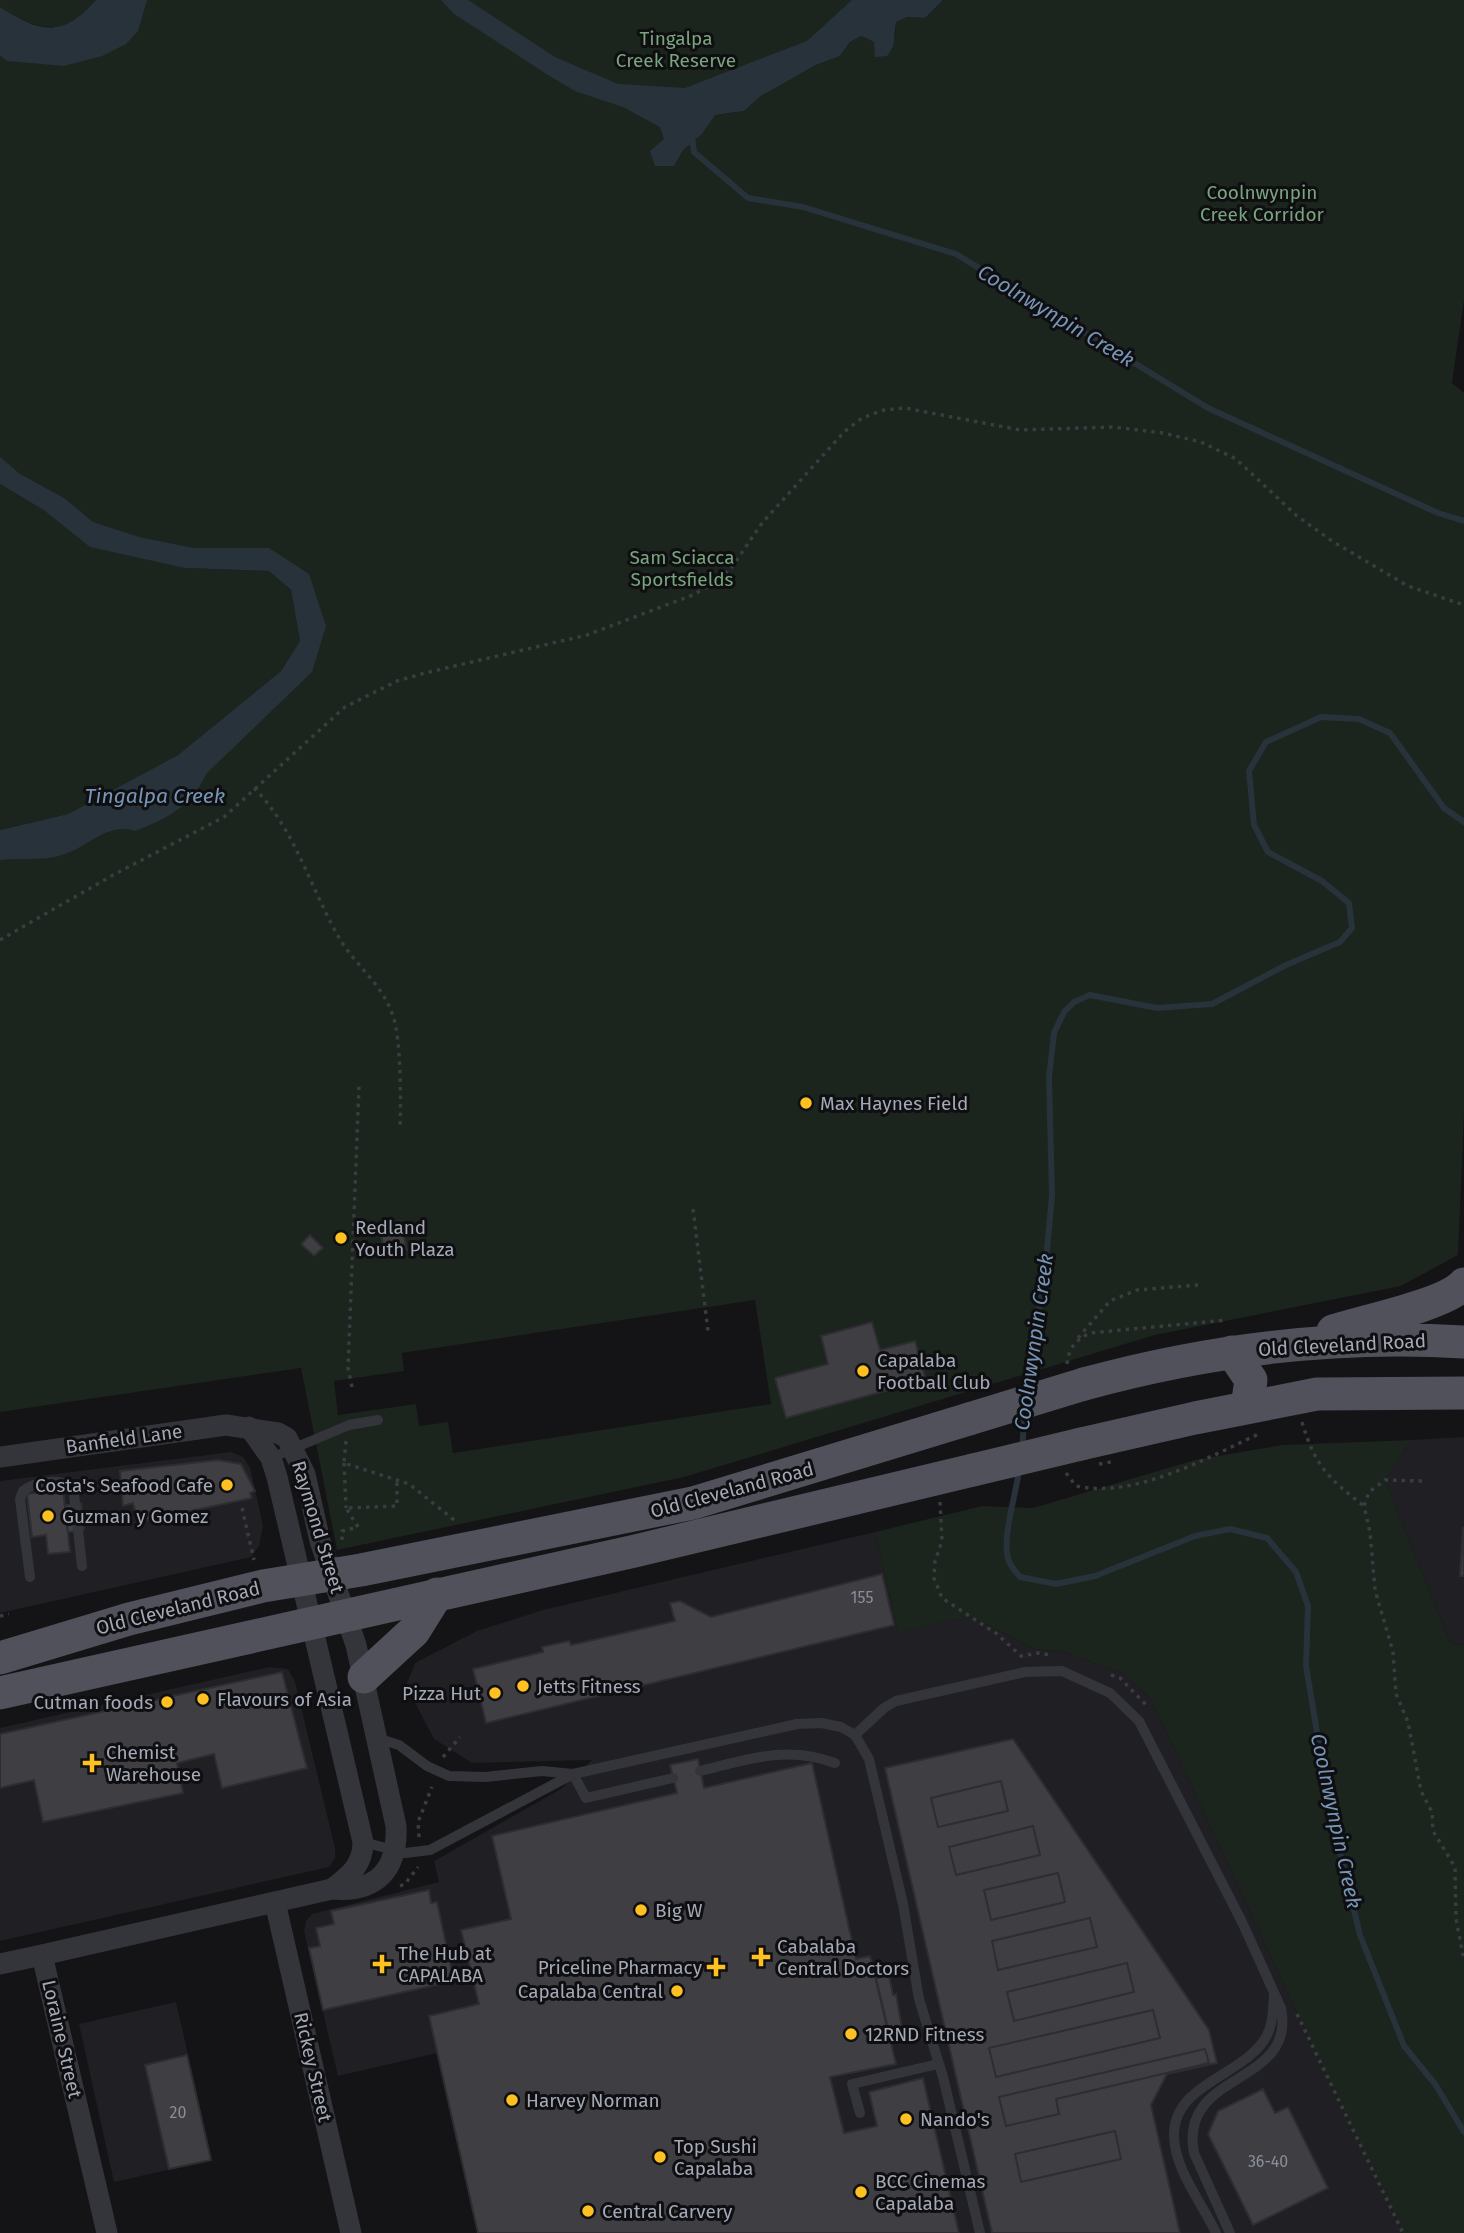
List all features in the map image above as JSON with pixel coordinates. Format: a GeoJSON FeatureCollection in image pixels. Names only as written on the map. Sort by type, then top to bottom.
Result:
{"type":"FeatureCollection","features":[{"type":"Feature","properties":{"kind":"main road"},"geometry":{"type":"LineString","coordinates":[[1294,1343],[1438,1300],[1457,1292],[1464,1284]]}},
{"type":"Feature","properties":{"kind":"main road","name":"Old Cleveland Road"},"geometry":{"type":"LineString","coordinates":[[0,1658],[154,1612],[325,1567],[694,1503],[756,1487],[1084,1384],[1232,1352],[1294,1343],[1426,1339],[1464,1342]]}},
{"type":"Feature","properties":{"kind":"main road"},"geometry":{"type":"LineString","coordinates":[[1232,1352],[1251,1381],[1247,1407]]}},
{"type":"Feature","properties":{"kind":"main road","name":"Old Cleveland Road"},"geometry":{"type":"LineString","coordinates":[[0,1693],[1247,1407],[1344,1392],[1464,1394]]}},
{"type":"Feature","properties":{"kind":"main road"},"geometry":{"type":"LineString","coordinates":[[364,1677],[414,1631],[437,1594]]}},
{"type":"Feature","properties":{"kind":"street","name":"Banfield Lane"},"geometry":{"type":"LineString","coordinates":[[0,1457],[226,1425],[249,1427]]}},
{"type":"Feature","properties":{"kind":"street","name":"Raymond Street"},"geometry":{"type":"LineString","coordinates":[[249,1427],[278,1433],[294,1449],[305,1474],[325,1567],[311,1621],[363,1842]]}},
{"type":"Feature","properties":{"kind":"street","name":"Raymond Street"},"geometry":{"type":"LineString","coordinates":[[249,1427],[271,1458],[346,1614],[364,1677],[396,1826],[395,1851]]}},
{"type":"Feature","properties":{"kind":"street"},"geometry":{"type":"LineString","coordinates":[[332,1889],[355,1871],[363,1853],[363,1842]]}},
{"type":"Feature","properties":{"kind":"street"},"geometry":{"type":"LineString","coordinates":[[275,1902],[332,1889],[365,1887],[383,1875],[395,1851]]}},
{"type":"Feature","properties":{"kind":"street","name":"Loraine Street"},"geometry":{"type":"LineString","coordinates":[[107,2233],[42,1955],[275,1902]]}},
{"type":"Feature","properties":{"kind":"street","name":"Rickey Street"},"geometry":{"type":"LineString","coordinates":[[275,1902],[351,2233]]}},
{"type":"Feature","properties":{"kind":"street"},"geometry":{"type":"LineString","coordinates":[[0,1964],[42,1955]]}},
{"type":"Feature","properties":{"kind":"lane"},"geometry":{"type":"LineString","coordinates":[[271,1458],[349,1425],[378,1420]]}},
{"type":"Feature","properties":{"kind":"lane"},"geometry":{"type":"LineString","coordinates":[[30,1577],[20,1499],[23,1491],[31,1485],[56,1481],[70,1486],[74,1494],[82,1566]]}},
{"type":"Feature","properties":{"kind":"lane"},"geometry":{"type":"LineString","coordinates":[[855,1735],[884,1708],[896,1701],[1025,1672],[1062,1671],[1110,1693],[1139,1721],[1242,1922],[1274,1993],[1284,2023],[1282,2035],[1271,2055],[1259,2068],[1206,2100],[1197,2112],[1192,2141],[1198,2164],[1230,2233]]}},
{"type":"Feature","properties":{"kind":"lane"},"geometry":{"type":"LineString","coordinates":[[363,1842],[395,1851],[418,1853],[430,1850],[573,1774],[715,1742],[821,1723],[841,1727],[855,1735],[869,1759],[903,1905],[919,1999],[980,2233]]}},
{"type":"Feature","properties":{"kind":"lane"},"geometry":{"type":"LineString","coordinates":[[377,1738],[399,1745],[427,1766],[449,1776],[485,1777],[542,1770],[573,1774]]}},
{"type":"Feature","properties":{"kind":"lane"},"geometry":{"type":"LineString","coordinates":[[715,1742],[720,1766]]}},
{"type":"Feature","properties":{"kind":"lane"},"geometry":{"type":"LineString","coordinates":[[700,1771],[780,1752],[813,1755],[835,1763]]}},
{"type":"Feature","properties":{"kind":"lane"},"geometry":{"type":"LineString","coordinates":[[573,1774],[586,1798],[673,1778]]}},
{"type":"Feature","properties":{"kind":"lane"},"geometry":{"type":"LineString","coordinates":[[1216,2233],[1181,2162],[1174,2136],[1177,2119],[1184,2104],[1199,2089],[1247,2060],[1258,2048],[1271,2023],[1274,1993]]}},
{"type":"Feature","properties":{"kind":"lane"},"geometry":{"type":"LineString","coordinates":[[860,2113],[852,2084],[938,2064]]}},
{"type":"Feature","properties":{"kind":"path"},"geometry":{"type":"LineString","coordinates":[[0,940],[113,875],[224,817],[345,707],[397,681],[587,635],[693,595],[712,584],[732,567],[762,523],[844,432],[862,418],[884,410],[905,408],[1020,430],[1113,428],[1163,433],[1201,442],[1236,459],[1297,516],[1332,541],[1408,586],[1464,605]]}},
{"type":"Feature","properties":{"kind":"path"},"geometry":{"type":"LineString","coordinates":[[254,788],[271,805],[285,827],[325,915],[344,946],[377,983],[394,1017],[400,1128]]}},
{"type":"Feature","properties":{"kind":"path"},"geometry":{"type":"LineString","coordinates":[[352,1387],[348,1368],[359,1086]]}},
{"type":"Feature","properties":{"kind":"path"},"geometry":{"type":"LineString","coordinates":[[693,1209],[708,1331]]}},
{"type":"Feature","properties":{"kind":"path"},"geometry":{"type":"LineString","coordinates":[[1077,1339],[1110,1301],[1137,1290],[1198,1285]]}},
{"type":"Feature","properties":{"kind":"path"},"geometry":{"type":"LineString","coordinates":[[1302,1420],[1311,1453],[1326,1476],[1364,1506]]}},
{"type":"Feature","properties":{"kind":"path"},"geometry":{"type":"LineString","coordinates":[[325,1567],[342,1531],[358,1527],[346,1508],[344,1463],[349,1425]]}},
{"type":"Feature","properties":{"kind":"path"},"geometry":{"type":"LineString","coordinates":[[344,1463],[409,1483],[466,1528]]}},
{"type":"Feature","properties":{"kind":"path"},"geometry":{"type":"LineString","coordinates":[[346,1508],[397,1506],[397,1478]]}},
{"type":"Feature","properties":{"kind":"path"},"geometry":{"type":"LineString","coordinates":[[1422,1481],[1385,1480],[1368,1492],[1364,1506],[1370,1532],[1375,1590],[1393,1652],[1396,1694],[1408,1722],[1421,1791],[1432,1812],[1433,1831],[1455,1867],[1457,1919],[1464,1961]]}},
{"type":"Feature","properties":{"kind":"path"},"geometry":{"type":"LineString","coordinates":[[940,1502],[942,1541],[935,1560],[934,1578],[942,1598],[997,1634],[1021,1656],[1038,1653],[1062,1657]]}},
{"type":"Feature","properties":{"kind":"path"},"geometry":{"type":"LineString","coordinates":[[242,1508],[254,1560]]}},
{"type":"Feature","properties":{"kind":"path"},"geometry":{"type":"LineString","coordinates":[[0,1616],[9,1614]]}},
{"type":"Feature","properties":{"kind":"path"},"geometry":{"type":"LineString","coordinates":[[1109,1674],[1120,1678],[1138,1695],[1152,1715]]}},
{"type":"Feature","properties":{"kind":"path"},"geometry":{"type":"LineString","coordinates":[[442,1759],[460,1737]]}},
{"type":"Feature","properties":{"kind":"path"},"geometry":{"type":"LineString","coordinates":[[419,1843],[418,1822],[432,1787]]}},
{"type":"Feature","properties":{"kind":"path"},"geometry":{"type":"LineString","coordinates":[[1296,2011],[1403,2233]]}},
{"type":"Feature","properties":{"kind":"shaded area"},"geometry":{"type":"Polygon","coordinates":[[[1464,1437],[1464,1645],[1451,1644],[1385,1480],[1412,1440],[1464,1437]]]}},
{"type":"Feature","properties":{"kind":"shaded area"},"geometry":{"type":"Polygon","coordinates":[[[231,1452],[243,1457],[250,1467],[263,1526],[259,1546],[251,1557],[0,1613],[0,1481],[231,1452]]]}},
{"type":"Feature","properties":{"kind":"shaded area"},"geometry":{"type":"Polygon","coordinates":[[[875,1532],[898,1631],[972,1617],[1035,1649],[1064,1652],[1124,1674],[1151,1699],[1318,2058],[1403,2233],[478,2233],[437,2053],[338,2076],[304,1931],[306,1921],[312,1914],[439,1882],[434,1861],[561,1789],[592,1760],[472,1763],[434,1739],[406,1686],[415,1663],[477,1631],[543,1610],[875,1532]]]}},
{"type":"Feature","properties":{"kind":"shaded area"},"geometry":{"type":"Polygon","coordinates":[[[269,1667],[288,1669],[295,1682],[335,1848],[335,1858],[329,1867],[0,1941],[0,1728],[269,1667]]]}},
{"type":"Feature","properties":{"kind":"shaded area"},"geometry":{"type":"Polygon","coordinates":[[[176,2002],[212,2160],[114,2182],[79,2024],[176,2002]]]}},
{"type":"Feature","properties":{"kind":"green space"},"geometry":{"type":"Polygon","coordinates":[[[0,0],[96,0],[77,20],[67,25],[47,27],[27,22],[9,13],[0,7],[0,0]]]}},
{"type":"Feature","properties":{"kind":"green space","name":"Sam Sciacca Sportsfields"},"geometry":{"type":"Polygon","coordinates":[[[120,0],[896,0],[692,99],[693,142],[715,115],[744,111],[761,96],[816,65],[840,56],[850,42],[861,36],[874,42],[895,35],[896,22],[907,17],[925,18],[943,0],[1464,0],[1464,300],[1452,383],[1464,393],[1464,1114],[1458,1255],[1401,1286],[1155,1335],[684,1477],[337,1550],[301,1368],[0,1412],[0,852],[197,766],[312,639],[301,584],[270,558],[93,536],[0,474],[0,24],[84,37],[120,0]],[[755,1300],[402,1353],[404,1371],[334,1381],[338,1415],[416,1404],[419,1426],[448,1422],[453,1453],[771,1404],[755,1300]],[[872,1322],[821,1336],[828,1364],[926,1380],[915,1341],[880,1350],[872,1322]]]}},
{"type":"Feature","properties":{"kind":"green space"},"geometry":{"type":"Polygon","coordinates":[[[0,484],[45,511],[185,568],[269,571],[291,590],[300,641],[281,671],[178,755],[68,814],[0,830],[0,484]]]}},
{"type":"Feature","properties":{"kind":"green space"},"geometry":{"type":"Polygon","coordinates":[[[1412,1440],[1385,1480],[1451,1644],[1464,1645],[1464,2233],[1403,2233],[1318,2058],[1151,1699],[1124,1674],[1064,1652],[1035,1649],[972,1617],[898,1632],[875,1532],[982,1506],[1033,1508],[1195,1460],[1282,1445],[1412,1440]]]}},
{"type":"Feature","properties":{"kind":"water"},"geometry":{"type":"Polygon","coordinates":[[[96,0],[147,0],[138,31],[126,44],[102,56],[64,66],[7,61],[0,55],[0,7],[27,22],[51,28],[73,21],[96,0]]]}},
{"type":"Feature","properties":{"kind":"water"},"geometry":{"type":"Polygon","coordinates":[[[441,0],[468,0],[555,57],[618,84],[685,88],[807,41],[852,0],[943,0],[925,18],[907,17],[896,22],[893,47],[887,56],[875,57],[874,42],[861,36],[850,42],[840,56],[816,65],[761,96],[744,111],[715,115],[702,134],[683,150],[674,166],[655,166],[650,151],[664,139],[660,127],[623,107],[575,91],[454,14],[441,0]]]}},
{"type":"Feature","properties":{"kind":"water","name":"Tingalpa Creek"},"geometry":{"type":"Polygon","coordinates":[[[0,457],[20,474],[64,498],[93,522],[139,537],[193,548],[269,548],[309,574],[326,626],[312,672],[206,774],[186,803],[168,816],[135,831],[125,829],[107,832],[74,850],[49,858],[0,860],[0,830],[68,814],[178,755],[281,671],[300,641],[291,590],[269,571],[185,568],[90,547],[45,511],[0,484],[0,457]]]}},
{"type":"Feature","properties":{"kind":"building"},"geometry":{"type":"Polygon","coordinates":[[[401,1221],[407,1250],[385,1255],[379,1226],[401,1221]]]}},
{"type":"Feature","properties":{"kind":"building"},"geometry":{"type":"Polygon","coordinates":[[[310,1235],[323,1248],[314,1256],[301,1244],[310,1235]]]}},
{"type":"Feature","properties":{"kind":"building","name":"Capalaba Football Club"},"geometry":{"type":"Polygon","coordinates":[[[872,1322],[880,1350],[915,1341],[926,1380],[786,1418],[775,1378],[828,1364],[821,1336],[872,1322]]]}},
{"type":"Feature","properties":{"kind":"building"},"geometry":{"type":"Polygon","coordinates":[[[218,1460],[241,1464],[255,1491],[250,1493],[252,1498],[138,1522],[133,1503],[123,1506],[120,1471],[218,1460]]]}},
{"type":"Feature","properties":{"kind":"building","name":"Guzman y Gomez"},"geometry":{"type":"Polygon","coordinates":[[[63,1489],[70,1552],[48,1554],[46,1535],[32,1537],[27,1494],[63,1489]]]}},
{"type":"Feature","properties":{"kind":"building"},"geometry":{"type":"Polygon","coordinates":[[[81,1503],[84,1530],[68,1532],[65,1505],[81,1503]]]}},
{"type":"Feature","properties":{"kind":"building"},"geometry":{"type":"Polygon","coordinates":[[[1463,1527],[1464,1576],[1460,1576],[1463,1527]]]}},
{"type":"Feature","properties":{"kind":"building"},"geometry":{"type":"Polygon","coordinates":[[[882,1574],[894,1625],[486,1723],[473,1669],[543,1652],[542,1647],[569,1641],[571,1645],[675,1621],[670,1603],[680,1601],[711,1617],[882,1574]]]}},
{"type":"Feature","properties":{"kind":"building"},"geometry":{"type":"Polygon","coordinates":[[[282,1672],[307,1768],[222,1788],[214,1754],[177,1763],[183,1793],[43,1822],[34,1780],[0,1788],[0,1734],[282,1672]]]}},
{"type":"Feature","properties":{"kind":"building"},"geometry":{"type":"Polygon","coordinates":[[[1013,1739],[1209,2030],[1217,2063],[1167,2074],[1151,2105],[1180,2233],[992,2233],[885,1768],[1013,1739]]]}},
{"type":"Feature","properties":{"kind":"building","name":"Capalaba Central"},"geometry":{"type":"Polygon","coordinates":[[[698,1759],[704,1788],[812,1763],[856,1959],[870,1956],[896,2064],[830,2077],[844,2133],[877,2126],[869,2092],[923,2078],[959,2233],[478,2233],[429,2016],[479,2004],[461,1930],[511,1919],[492,1836],[677,1793],[670,1765],[698,1759]]]}},
{"type":"Feature","properties":{"kind":"building"},"geometry":{"type":"Polygon","coordinates":[[[1001,1781],[1008,1811],[938,1827],[931,1798],[1001,1781]]]}},
{"type":"Feature","properties":{"kind":"building"},"geometry":{"type":"Polygon","coordinates":[[[1033,1826],[1040,1855],[956,1875],[949,1847],[1033,1826]]]}},
{"type":"Feature","properties":{"kind":"building"},"geometry":{"type":"Polygon","coordinates":[[[1058,1873],[1065,1902],[991,1920],[984,1890],[1058,1873]]]}},
{"type":"Feature","properties":{"kind":"building","name":"The Hub at CAPALABA"},"geometry":{"type":"Polygon","coordinates":[[[429,1890],[431,1903],[437,1902],[454,1981],[323,2010],[309,1948],[320,1946],[316,1928],[334,1924],[331,1911],[429,1890]]]}},
{"type":"Feature","properties":{"kind":"building"},"geometry":{"type":"Polygon","coordinates":[[[1090,1918],[1097,1947],[998,1970],[992,1941],[1090,1918]]]}},
{"type":"Feature","properties":{"kind":"building"},"geometry":{"type":"Polygon","coordinates":[[[1127,1963],[1134,1992],[1014,2021],[1007,1992],[1127,1963]]]}},
{"type":"Feature","properties":{"kind":"building"},"geometry":{"type":"Polygon","coordinates":[[[889,1975],[893,1995],[896,1994],[903,2034],[890,2037],[876,1978],[889,1975]]]}},
{"type":"Feature","properties":{"kind":"building"},"geometry":{"type":"Polygon","coordinates":[[[1153,2010],[1160,2038],[996,2077],[989,2048],[1153,2010]]]}},
{"type":"Feature","properties":{"kind":"building"},"geometry":{"type":"Polygon","coordinates":[[[1205,2049],[1209,2063],[1056,2099],[1059,2114],[1006,2126],[999,2097],[1205,2049]]]}},
{"type":"Feature","properties":{"kind":"building"},"geometry":{"type":"Polygon","coordinates":[[[187,2055],[211,2160],[169,2169],[145,2065],[187,2055]]]}},
{"type":"Feature","properties":{"kind":"building"},"geometry":{"type":"Polygon","coordinates":[[[1263,2089],[1275,2113],[1288,2107],[1328,2188],[1253,2225],[1208,2134],[1218,2111],[1263,2089]]]}},
{"type":"Feature","properties":{"kind":"building"},"geometry":{"type":"Polygon","coordinates":[[[1115,2131],[1121,2159],[1021,2182],[1015,2154],[1115,2131]]]}},
{"type":"Feature","properties":{"kind":"waterway","name":"Coolnwynpin Creek"},"geometry":{"type":"LineString","coordinates":[[692,137],[694,152],[748,198],[803,207],[956,254],[1208,408],[1438,513],[1464,521]]}},
{"type":"Feature","properties":{"kind":"waterway","name":"Coolnwynpin Creek"},"geometry":{"type":"LineString","coordinates":[[1025,1390],[1044,1281],[1052,1196],[1049,1077],[1054,1033],[1064,1012],[1074,1002],[1090,995],[1157,1008],[1212,1004],[1286,965],[1340,942],[1352,928],[1349,903],[1322,881],[1268,852],[1254,825],[1249,771],[1266,742],[1321,717],[1359,719],[1390,733],[1444,808],[1464,822]]}},
{"type":"Feature","properties":{"kind":"waterway","name":"Coolnwynpin Creek"},"geometry":{"type":"LineString","coordinates":[[1022,1449],[1025,1411]]}},
{"type":"Feature","properties":{"kind":"waterway","name":"Coolnwynpin Creek"},"geometry":{"type":"LineString","coordinates":[[1019,1470],[1008,1528],[1007,1549],[1010,1563],[1020,1577],[1056,1584],[1095,1576],[1195,1536],[1230,1529],[1267,1538],[1296,1572],[1308,1606],[1306,1666],[1331,1816],[1360,1935],[1404,2046],[1435,2084],[1464,2132]]}},
{"type":"Feature","properties":{"kind":"place","name":"Max Haynes Field"},"geometry":{"type":"Point","coordinates":[806,1103]}},
{"type":"Feature","properties":{"kind":"place","name":"Redland Youth Plaza"},"geometry":{"type":"Point","coordinates":[341,1238]}},
{"type":"Feature","properties":{"kind":"place","name":"Capalaba Football Club"},"geometry":{"type":"Point","coordinates":[863,1371]}},
{"type":"Feature","properties":{"kind":"place","name":"Costa's Seafood Cafe"},"geometry":{"type":"Point","coordinates":[227,1485]}},
{"type":"Feature","properties":{"kind":"place","name":"Guzman y Gomez"},"geometry":{"type":"Point","coordinates":[48,1516]}},
{"type":"Feature","properties":{"kind":"place","name":"Jetts Fitness"},"geometry":{"type":"Point","coordinates":[523,1686]}},
{"type":"Feature","properties":{"kind":"place","name":"Pizza Hut"},"geometry":{"type":"Point","coordinates":[495,1693]}},
{"type":"Feature","properties":{"kind":"place","name":"Flavours of Asia"},"geometry":{"type":"Point","coordinates":[203,1699]}},
{"type":"Feature","properties":{"kind":"place","name":"Cutman foods"},"geometry":{"type":"Point","coordinates":[167,1702]}},
{"type":"Feature","properties":{"kind":"place","name":"Chemist Warehouse"},"geometry":{"type":"Point","coordinates":[92,1763]}},
{"type":"Feature","properties":{"kind":"place","name":"Big W"},"geometry":{"type":"Point","coordinates":[641,1910]}},
{"type":"Feature","properties":{"kind":"place","name":"Cabalaba Central Doctors"},"geometry":{"type":"Point","coordinates":[761,1957]}},
{"type":"Feature","properties":{"kind":"place","name":"The Hub at CAPALABA"},"geometry":{"type":"Point","coordinates":[382,1964]}},
{"type":"Feature","properties":{"kind":"place","name":"Priceline Pharmacy"},"geometry":{"type":"Point","coordinates":[716,1967]}},
{"type":"Feature","properties":{"kind":"place","name":"Capalaba Central"},"geometry":{"type":"Point","coordinates":[677,1991]}},
{"type":"Feature","properties":{"kind":"place","name":"12RND Fitness"},"geometry":{"type":"Point","coordinates":[851,2034]}},
{"type":"Feature","properties":{"kind":"place","name":"Harvey Norman"},"geometry":{"type":"Point","coordinates":[512,2100]}},
{"type":"Feature","properties":{"kind":"place","name":"Nando's"},"geometry":{"type":"Point","coordinates":[906,2119]}},
{"type":"Feature","properties":{"kind":"place","name":"Top Sushi Capalaba"},"geometry":{"type":"Point","coordinates":[660,2157]}},
{"type":"Feature","properties":{"kind":"place","name":"BCC Cinemas Capalaba"},"geometry":{"type":"Point","coordinates":[861,2192]}},
{"type":"Feature","properties":{"kind":"place","name":"Central Carvery"},"geometry":{"type":"Point","coordinates":[588,2211]}},
{"type":"Feature","properties":{"kind":"park label","name":"Tingalpa Creek Reserve"},"geometry":{"type":"Point","coordinates":[676,49]}},
{"type":"Feature","properties":{"kind":"park label","name":"Coolnwynpin Creek Corridor"},"geometry":{"type":"Point","coordinates":[1262,203]}}]}
